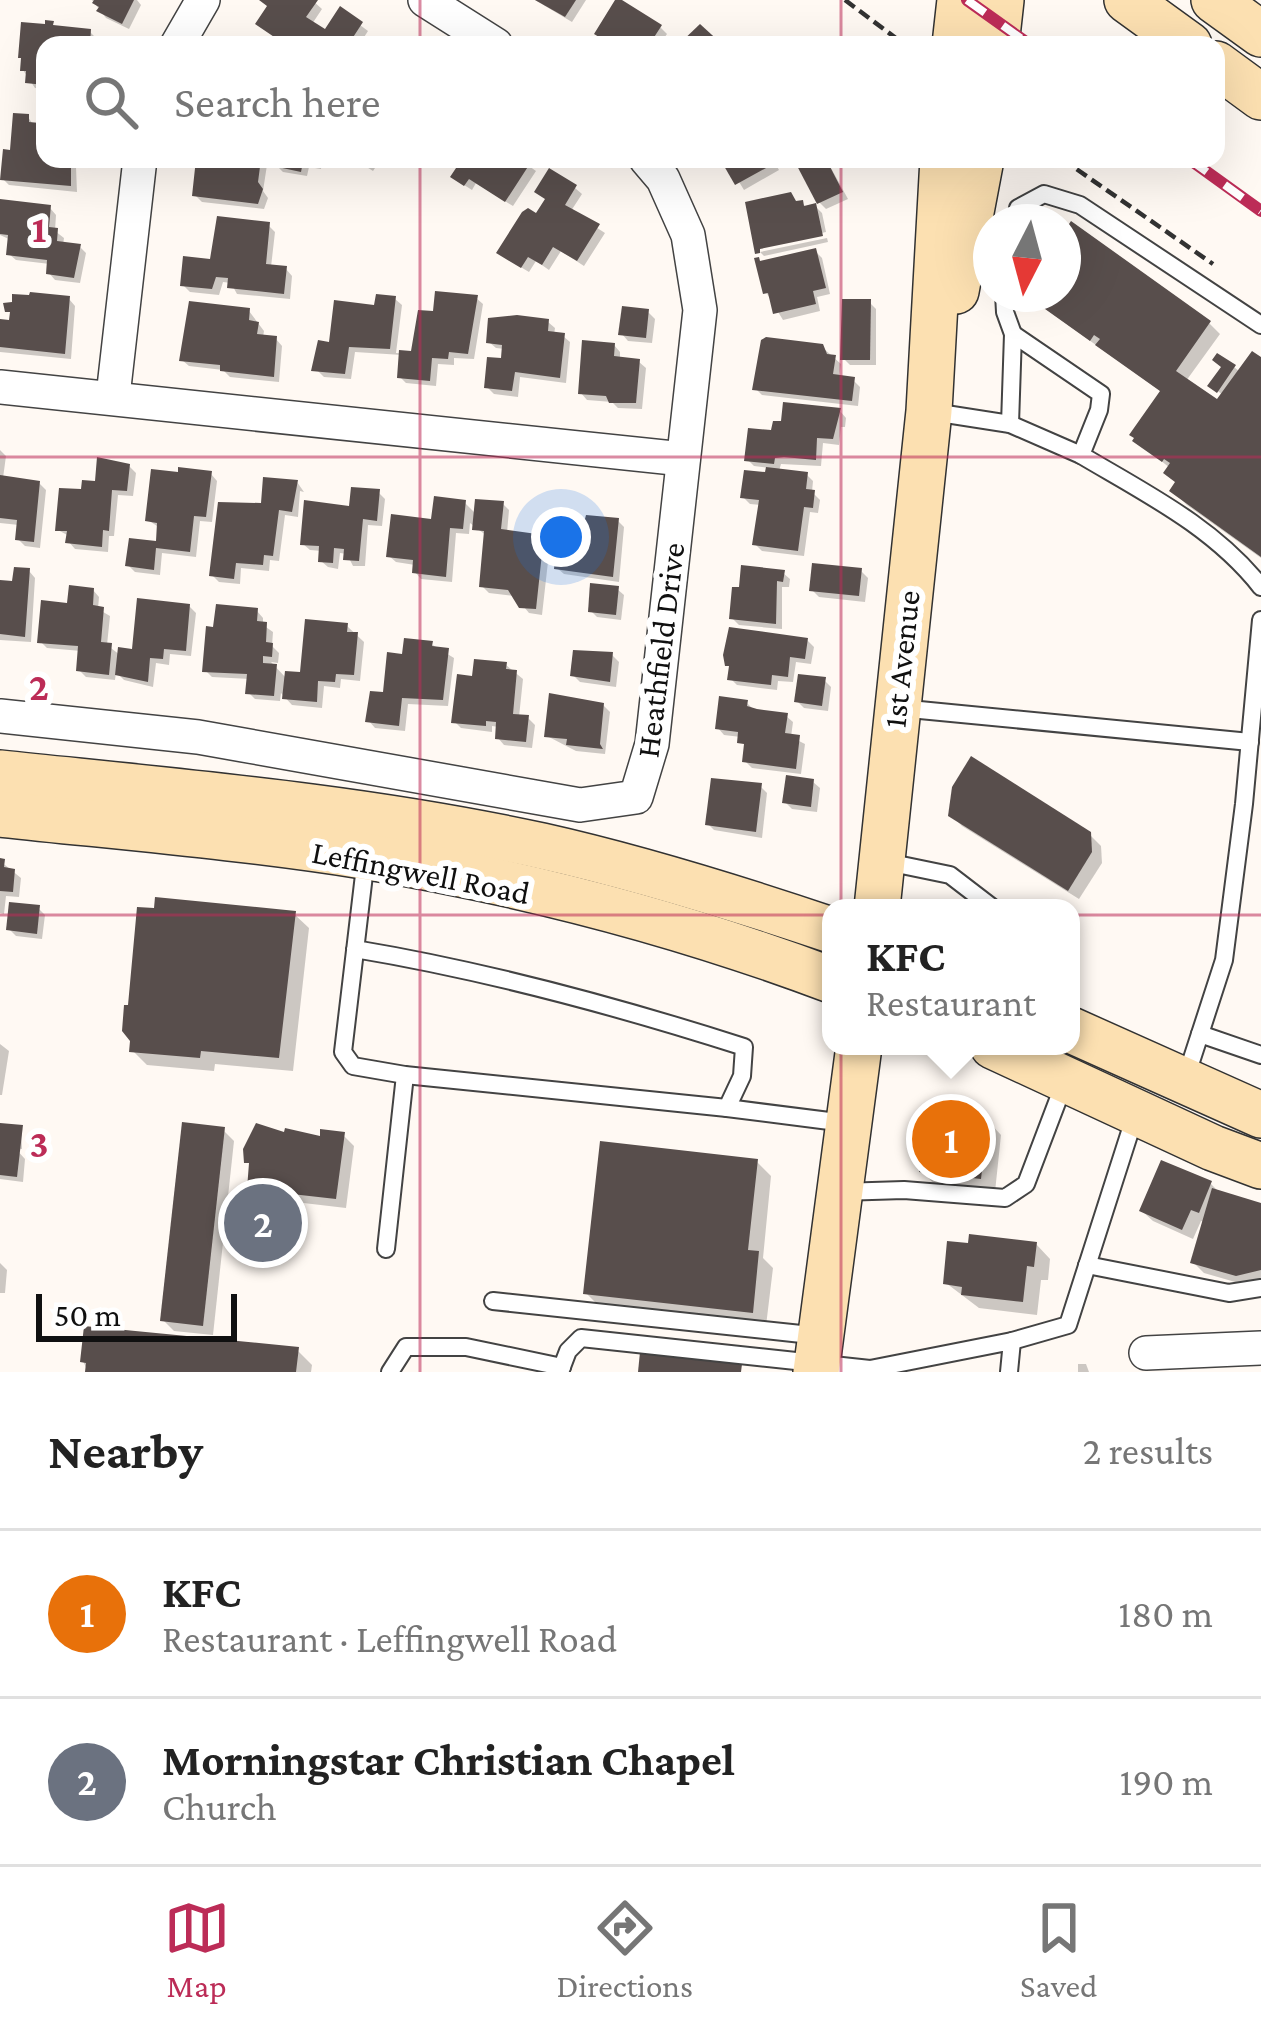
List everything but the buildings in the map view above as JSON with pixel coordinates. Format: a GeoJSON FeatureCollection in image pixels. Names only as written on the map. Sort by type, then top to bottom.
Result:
{"type":"FeatureCollection","features":[{"type":"Feature","properties":{"kind":"main road"},"geometry":{"type":"LineString","coordinates":[[956,36],[960,0]]}},
{"type":"Feature","properties":{"kind":"main road"},"geometry":{"type":"LineString","coordinates":[[997,36],[1001,0]]}},
{"type":"Feature","properties":{"kind":"main road"},"geometry":{"type":"LineString","coordinates":[[1127,0],[1177,36]]}},
{"type":"Feature","properties":{"kind":"main road"},"geometry":{"type":"LineString","coordinates":[[1214,0],[1261,34]]}},
{"type":"Feature","properties":{"kind":"main road"},"geometry":{"type":"LineString","coordinates":[[1225,71],[1261,97]]}},
{"type":"Feature","properties":{"kind":"main road","name":"1st Avenue"},"geometry":{"type":"LineString","coordinates":[[878,899],[929,411],[942,168]]}},
{"type":"Feature","properties":{"kind":"main road"},"geometry":{"type":"LineString","coordinates":[[956,168],[950,212],[973,215]]}},
{"type":"Feature","properties":{"kind":"main road","name":"1st Avenue"},"geometry":{"type":"LineString","coordinates":[[984,168],[996,204]]}},
{"type":"Feature","properties":{"kind":"main road","name":"1st Avenue"},"geometry":{"type":"LineString","coordinates":[[929,411],[973,294]]}},
{"type":"Feature","properties":{"kind":"main road","name":"Leffingwell Road"},"geometry":{"type":"LineString","coordinates":[[0,772],[462,830],[633,868],[822,927]]}},
{"type":"Feature","properties":{"kind":"main road","name":"Leffingwell Road"},"geometry":{"type":"LineString","coordinates":[[0,814],[587,905],[822,977]]}},
{"type":"Feature","properties":{"kind":"main road"},"geometry":{"type":"LineString","coordinates":[[1080,1034],[1261,1114]]}},
{"type":"Feature","properties":{"kind":"main road"},"geometry":{"type":"LineString","coordinates":[[818,1357],[858,1055]]}},
{"type":"Feature","properties":{"kind":"main road"},"geometry":{"type":"LineString","coordinates":[[1013,1055],[1261,1166]]}},
{"type":"Feature","properties":{"kind":"street"},"geometry":{"type":"LineString","coordinates":[[182,36],[203,0]]}},
{"type":"Feature","properties":{"kind":"street"},"geometry":{"type":"LineString","coordinates":[[424,0],[482,36]]}},
{"type":"Feature","properties":{"kind":"street"},"geometry":{"type":"LineString","coordinates":[[112,396],[139,168]]}},
{"type":"Feature","properties":{"kind":"street","name":"Heathfield Drive"},"geometry":{"type":"LineString","coordinates":[[0,716],[198,737],[580,805],[636,797],[652,744],[700,310],[688,235],[654,168]]}},
{"type":"Feature","properties":{"kind":"street"},"geometry":{"type":"LineString","coordinates":[[0,387],[683,459]]}},
{"type":"Feature","properties":{"kind":"street"},"geometry":{"type":"LineString","coordinates":[[1146,1352],[1261,1348]]}},
{"type":"Feature","properties":{"kind":"lane"},"geometry":{"type":"LineString","coordinates":[[1025,204],[1044,194],[1077,204]]}},
{"type":"Feature","properties":{"kind":"lane"},"geometry":{"type":"LineString","coordinates":[[1081,206],[1261,325]]}},
{"type":"Feature","properties":{"kind":"lane"},"geometry":{"type":"LineString","coordinates":[[1005,312],[1013,334],[1010,424]]}},
{"type":"Feature","properties":{"kind":"lane"},"geometry":{"type":"LineString","coordinates":[[1013,334],[1101,394],[1081,455]]}},
{"type":"Feature","properties":{"kind":"lane"},"geometry":{"type":"LineString","coordinates":[[929,411],[1010,424],[1081,455],[1135,484],[1210,536],[1236,556],[1261,587]]}},
{"type":"Feature","properties":{"kind":"lane"},"geometry":{"type":"LineString","coordinates":[[1184,1084],[1224,960],[1261,620]]}},
{"type":"Feature","properties":{"kind":"lane"},"geometry":{"type":"LineString","coordinates":[[896,708],[1250,742]]}},
{"type":"Feature","properties":{"kind":"lane"},"geometry":{"type":"LineString","coordinates":[[881,860],[950,875],[981,899]]}},
{"type":"Feature","properties":{"kind":"lane"},"geometry":{"type":"LineString","coordinates":[[364,874],[343,1052],[353,1066],[849,1124]]}},
{"type":"Feature","properties":{"kind":"lane"},"geometry":{"type":"LineString","coordinates":[[355,949],[477,973],[645,1015],[744,1047],[742,1076],[727,1108]]}},
{"type":"Feature","properties":{"kind":"lane"},"geometry":{"type":"LineString","coordinates":[[1200,1034],[1261,1055]]}},
{"type":"Feature","properties":{"kind":"lane"},"geometry":{"type":"LineString","coordinates":[[386,1249],[406,1075]]}},
{"type":"Feature","properties":{"kind":"lane"},"geometry":{"type":"LineString","coordinates":[[839,1192],[904,1190],[1005,1198],[1026,1184],[1066,1079]]}},
{"type":"Feature","properties":{"kind":"lane"},"geometry":{"type":"LineString","coordinates":[[494,1301],[870,1369],[903,1367],[1012,1341],[1068,1324],[1136,1113]]}},
{"type":"Feature","properties":{"kind":"lane"},"geometry":{"type":"LineString","coordinates":[[1087,1265],[1229,1294],[1261,1288]]}},
{"type":"Feature","properties":{"kind":"lane"},"geometry":{"type":"LineString","coordinates":[[390,1372],[406,1347],[466,1347],[561,1369],[581,1338],[818,1357]]}},
{"type":"Feature","properties":{"kind":"lane"},"geometry":{"type":"LineString","coordinates":[[1009,1372],[1012,1341]]}},
{"type":"Feature","properties":{"kind":"path"},"geometry":{"type":"LineString","coordinates":[[844,0],[893,36]]}},
{"type":"Feature","properties":{"kind":"path"},"geometry":{"type":"LineString","coordinates":[[1075,168],[1227,274]]}},
{"type":"Feature","properties":{"kind":"railway"},"geometry":{"type":"LineString","coordinates":[[967,0],[1017,36]]}},
{"type":"Feature","properties":{"kind":"railway"},"geometry":{"type":"LineString","coordinates":[[1201,168],[1261,211]]}},
{"type":"Feature","properties":{"kind":"place","name":"KFC"},"geometry":{"type":"Point","coordinates":[951,1139]}},
{"type":"Feature","properties":{"kind":"place","name":"Morningstar Christian Chapel"},"geometry":{"type":"Point","coordinates":[263,1223]}}]}
